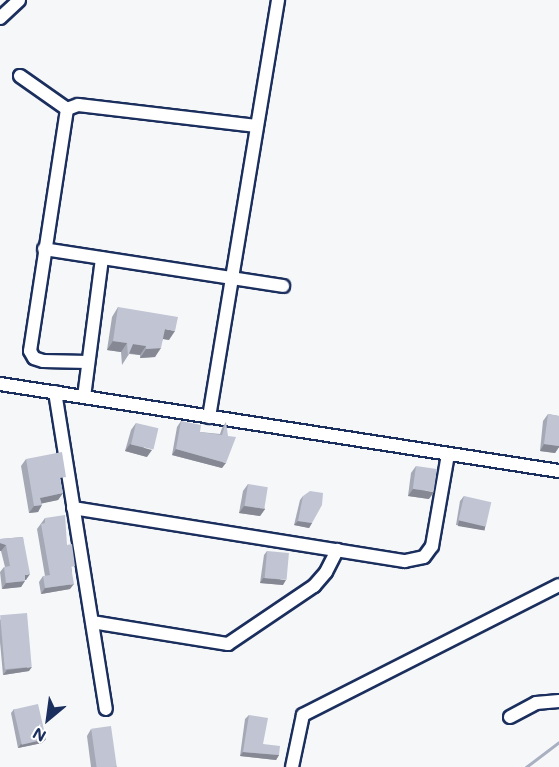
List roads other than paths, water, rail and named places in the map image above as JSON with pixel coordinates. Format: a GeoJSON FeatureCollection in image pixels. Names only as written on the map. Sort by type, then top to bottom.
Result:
{"type":"FeatureCollection","features":[{"type":"Feature","properties":{"kind":"street"},"geometry":{"type":"LineString","coordinates":[[0,18],[19,0]]}},
{"type":"Feature","properties":{"kind":"street"},"geometry":{"type":"LineString","coordinates":[[209,417],[278,0]]}},
{"type":"Feature","properties":{"kind":"street"},"geometry":{"type":"LineString","coordinates":[[20,75],[67,109]]}},
{"type":"Feature","properties":{"kind":"street"},"geometry":{"type":"LineString","coordinates":[[67,109],[78,105],[257,126]]}},
{"type":"Feature","properties":{"kind":"street"},"geometry":{"type":"LineString","coordinates":[[67,109],[44,249],[32,355],[43,361],[88,363]]}},
{"type":"Feature","properties":{"kind":"street"},"geometry":{"type":"LineString","coordinates":[[44,249],[232,280],[284,286]]}},
{"type":"Feature","properties":{"kind":"street"},"geometry":{"type":"LineString","coordinates":[[84,397],[102,258]]}},
{"type":"Feature","properties":{"kind":"street"},"geometry":{"type":"LineString","coordinates":[[0,384],[559,471]]}},
{"type":"Feature","properties":{"kind":"street"},"geometry":{"type":"LineString","coordinates":[[55,393],[106,709]]}},
{"type":"Feature","properties":{"kind":"street"},"geometry":{"type":"LineString","coordinates":[[73,508],[405,561],[424,558],[434,535],[448,454]]}},
{"type":"Feature","properties":{"kind":"street"},"geometry":{"type":"LineString","coordinates":[[92,622],[228,644],[314,586],[330,566],[337,550]]}},
{"type":"Feature","properties":{"kind":"street"},"geometry":{"type":"LineString","coordinates":[[292,767],[303,716],[559,585]]}},
{"type":"Feature","properties":{"kind":"street"},"geometry":{"type":"LineString","coordinates":[[510,717],[536,703],[559,701]]}},
{"type":"Feature","properties":{"kind":"waterway"},"geometry":{"type":"LineString","coordinates":[[526,767],[559,742]]}}]}
